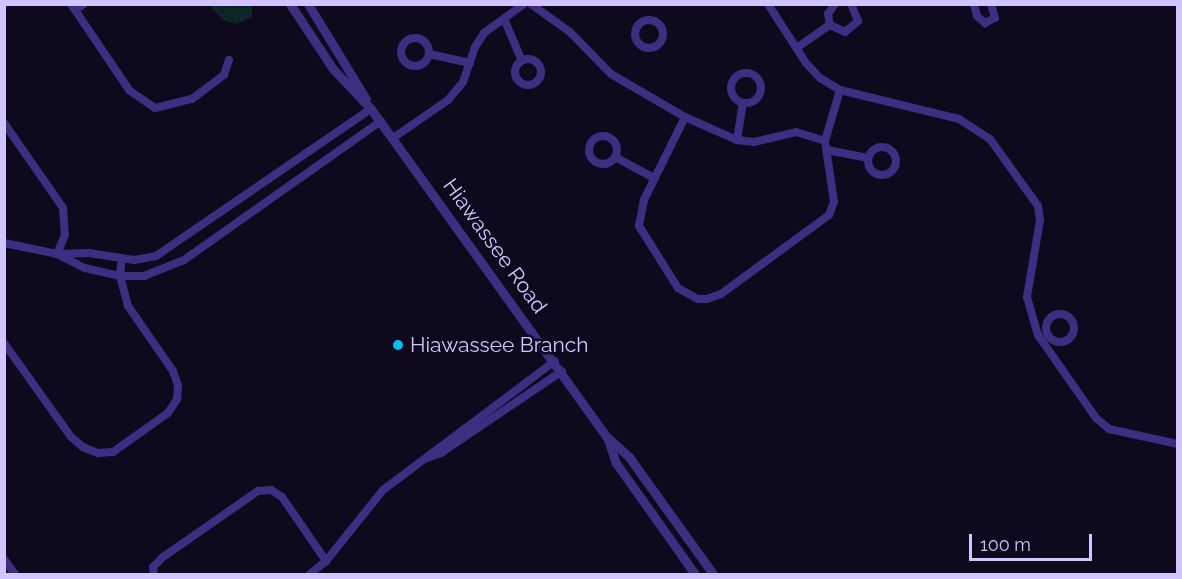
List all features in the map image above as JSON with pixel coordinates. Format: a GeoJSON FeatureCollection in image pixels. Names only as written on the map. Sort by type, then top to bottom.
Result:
{"type":"FeatureCollection","features":[{"type":"Feature","properties":{"kind":"street"},"geometry":{"type":"LineString","coordinates":[[84,4],[73,7],[130,92],[155,108],[172,107],[192,99],[224,75],[229,60]]}},
{"type":"Feature","properties":{"kind":"street","name":"Hiawassee Road"},"geometry":{"type":"LineString","coordinates":[[290,4],[333,69],[381,121],[555,361],[607,437],[629,457],[713,574]]}},
{"type":"Feature","properties":{"kind":"street","name":"Hiawassee Road"},"geometry":{"type":"LineString","coordinates":[[308,4],[371,109]]}},
{"type":"Feature","properties":{"kind":"street"},"geometry":{"type":"LineString","coordinates":[[393,138],[448,100],[463,82],[484,33],[505,21],[524,4]]}},
{"type":"Feature","properties":{"kind":"street"},"geometry":{"type":"LineString","coordinates":[[531,4],[570,32],[611,74],[686,117],[737,140],[754,142],[796,132],[825,141]]}},
{"type":"Feature","properties":{"kind":"street"},"geometry":{"type":"LineString","coordinates":[[768,4],[819,78],[840,90],[960,119],[983,133],[1015,168],[1038,206],[1040,220],[1028,308],[1042,342],[1096,418],[1109,429],[1178,444]]}},
{"type":"Feature","properties":{"kind":"street"},"geometry":{"type":"LineString","coordinates":[[835,4],[828,14],[830,25],[839,32],[855,26],[858,15],[851,4]]}},
{"type":"Feature","properties":{"kind":"street"},"geometry":{"type":"LineString","coordinates":[[974,4],[977,16],[985,23],[994,18],[991,4]]}},
{"type":"Feature","properties":{"kind":"street"},"geometry":{"type":"LineString","coordinates":[[505,21],[522,61]]}},
{"type":"Feature","properties":{"kind":"street"},"geometry":{"type":"LineString","coordinates":[[798,47],[830,25]]}},
{"type":"Feature","properties":{"kind":"street"},"geometry":{"type":"LineString","coordinates":[[429,54],[470,63]]}},
{"type":"Feature","properties":{"kind":"street"},"geometry":{"type":"LineString","coordinates":[[686,117],[654,178],[639,216],[643,237],[678,288],[698,299],[707,299],[721,294],[829,215],[834,202],[825,141],[840,90]]}},
{"type":"Feature","properties":{"kind":"street"},"geometry":{"type":"LineString","coordinates":[[737,140],[743,102]]}},
{"type":"Feature","properties":{"kind":"street"},"geometry":{"type":"LineString","coordinates":[[4,243],[57,254],[122,258],[156,256],[178,245],[371,109]]}},
{"type":"Feature","properties":{"kind":"street"},"geometry":{"type":"LineString","coordinates":[[57,254],[85,268],[120,276],[144,276],[184,260],[381,121]]}},
{"type":"Feature","properties":{"kind":"street"},"geometry":{"type":"LineString","coordinates":[[4,123],[63,208],[65,235],[57,254]]}},
{"type":"Feature","properties":{"kind":"street"},"geometry":{"type":"LineString","coordinates":[[827,150],[868,158]]}},
{"type":"Feature","properties":{"kind":"street"},"geometry":{"type":"LineString","coordinates":[[615,157],[654,178]]}},
{"type":"Feature","properties":{"kind":"street"},"geometry":{"type":"LineString","coordinates":[[4,343],[71,437],[99,453],[113,452],[168,413],[177,399],[173,371],[129,306],[120,276],[122,258]]}},
{"type":"Feature","properties":{"kind":"street"},"geometry":{"type":"LineString","coordinates":[[1042,342],[1050,337]]}},
{"type":"Feature","properties":{"kind":"street"},"geometry":{"type":"LineString","coordinates":[[310,574],[326,561],[377,496],[426,459],[437,446],[555,361]]}},
{"type":"Feature","properties":{"kind":"street"},"geometry":{"type":"LineString","coordinates":[[426,459],[441,453],[562,371]]}},
{"type":"Feature","properties":{"kind":"street","name":"Hiawassee Road"},"geometry":{"type":"LineString","coordinates":[[607,437],[616,463],[695,574]]}},
{"type":"Feature","properties":{"kind":"street"},"geometry":{"type":"LineString","coordinates":[[154,574],[153,567],[164,557],[258,491],[271,489],[282,497],[326,561]]}},
{"type":"Feature","properties":{"kind":"street"},"geometry":{"type":"LineString","coordinates":[[4,559],[15,574]]}},
{"type":"Feature","properties":{"kind":"green space"},"geometry":{"type":"Polygon","coordinates":[[[209,5],[252,5],[252,17],[237,24],[223,20],[209,5]]]}},
{"type":"Feature","properties":{"kind":"place","name":"Hiawassee Branch"},"geometry":{"type":"Point","coordinates":[398,345]}}]}
